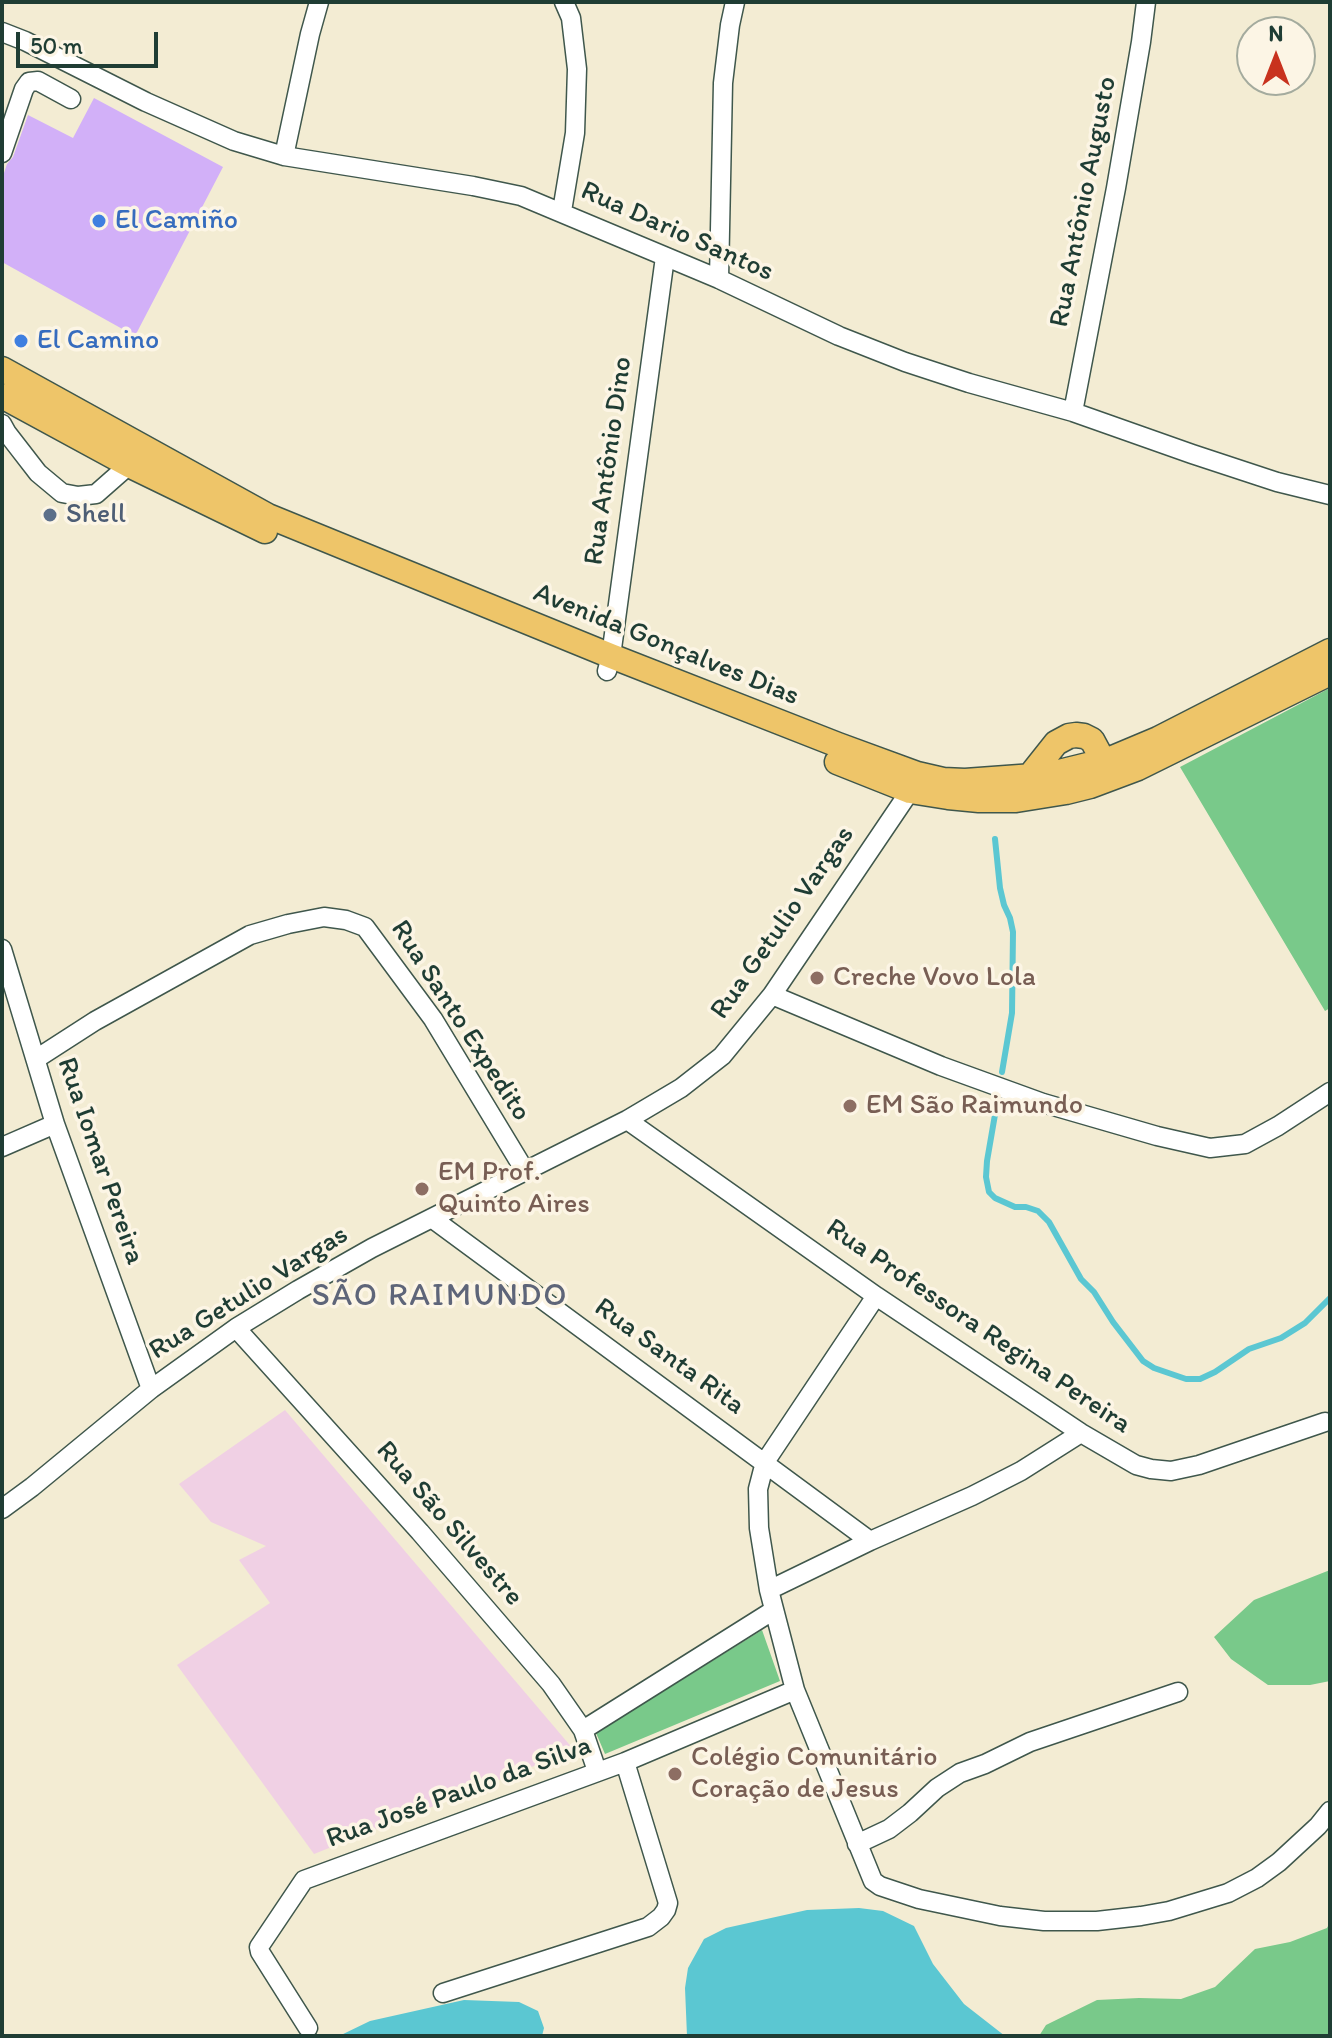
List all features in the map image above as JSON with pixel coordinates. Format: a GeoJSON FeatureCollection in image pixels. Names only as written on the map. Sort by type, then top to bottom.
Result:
{"type":"FeatureCollection","features":[{"type":"Feature","properties":{"kind":"main road","name":"Avenida Gonçalves Dias"},"geometry":{"type":"LineString","coordinates":[[2,369],[268,516],[910,791],[979,800],[1029,788],[1090,786],[1138,768],[1330,673]]}},
{"type":"Feature","properties":{"kind":"main road","name":"Avenida Gonçalves Dias"},"geometry":{"type":"LineString","coordinates":[[11,401],[203,503],[276,536],[609,664],[917,774],[943,780],[989,780],[1029,788]]}},
{"type":"Feature","properties":{"kind":"main road"},"geometry":{"type":"LineString","coordinates":[[11,401],[39,410],[84,433],[93,434],[102,424]]}},
{"type":"Feature","properties":{"kind":"main road"},"geometry":{"type":"LineString","coordinates":[[1097,763],[1158,739],[1330,651]]}},
{"type":"Feature","properties":{"kind":"main road"},"geometry":{"type":"LineString","coordinates":[[1069,736],[1084,736],[1092,740],[1099,753],[1094,772],[1086,780],[1029,788],[1056,743],[1069,736]]}},
{"type":"Feature","properties":{"kind":"main road"},"geometry":{"type":"LineString","coordinates":[[910,791],[926,782],[964,786],[989,780]]}},
{"type":"Feature","properties":{"kind":"street"},"geometry":{"type":"LineString","coordinates":[[284,156],[319,2]]}},
{"type":"Feature","properties":{"kind":"street"},"geometry":{"type":"LineString","coordinates":[[562,211],[575,133],[577,69],[571,18],[564,2]]}},
{"type":"Feature","properties":{"kind":"street"},"geometry":{"type":"LineString","coordinates":[[719,279],[723,83],[735,2]]}},
{"type":"Feature","properties":{"kind":"street","name":"Rua Antônio Augusto"},"geometry":{"type":"LineString","coordinates":[[1073,412],[1116,188],[1146,2]]}},
{"type":"Feature","properties":{"kind":"street","name":"Rua Dario Santos"},"geometry":{"type":"LineString","coordinates":[[2,32],[63,58],[234,141],[284,156],[521,196],[562,211],[719,279],[839,336],[905,362],[1073,412],[1277,482],[1330,495]]}},
{"type":"Feature","properties":{"kind":"street"},"geometry":{"type":"LineString","coordinates":[[2,153],[29,82],[38,81],[71,99]]}},
{"type":"Feature","properties":{"kind":"street","name":"Rua Antônio Dino"},"geometry":{"type":"LineString","coordinates":[[609,664],[665,257]]}},
{"type":"Feature","properties":{"kind":"street"},"geometry":{"type":"LineString","coordinates":[[2,424],[38,473],[62,493],[78,496],[96,494],[129,465]]}},
{"type":"Feature","properties":{"kind":"street","name":"Rua Getulio Vargas"},"geometry":{"type":"LineString","coordinates":[[2,1509],[151,1389],[236,1328],[372,1248],[627,1120],[681,1088],[722,1056],[772,995],[910,791]]}},
{"type":"Feature","properties":{"kind":"street","name":"Rua Santo Expedito"},"geometry":{"type":"LineString","coordinates":[[36,1059],[95,1021],[250,935],[324,917],[346,920],[365,927],[433,1019],[525,1171]]}},
{"type":"Feature","properties":{"kind":"street","name":"Rua Iomar Pereira"},"geometry":{"type":"LineString","coordinates":[[2,949],[55,1124],[151,1389]]}},
{"type":"Feature","properties":{"kind":"street"},"geometry":{"type":"LineString","coordinates":[[772,995],[941,1066],[1043,1103],[1210,1148],[1245,1144],[1330,1092]]}},
{"type":"Feature","properties":{"kind":"street","name":"Rua Professora Regina Pereira"},"geometry":{"type":"LineString","coordinates":[[627,1120],[876,1296],[1081,1433],[1136,1465],[1171,1471],[1199,1465],[1325,1422]]}},
{"type":"Feature","properties":{"kind":"street"},"geometry":{"type":"LineString","coordinates":[[2,1147],[55,1124]]}},
{"type":"Feature","properties":{"kind":"street","name":"Rua Santa Rita"},"geometry":{"type":"LineString","coordinates":[[433,1219],[870,1541]]}},
{"type":"Feature","properties":{"kind":"street"},"geometry":{"type":"LineString","coordinates":[[876,1296],[765,1462],[758,1489],[769,1590],[795,1690],[870,1876],[880,1886],[911,1897],[1000,1916],[1044,1921],[1097,1921],[1141,1916],[1228,1893],[1257,1878],[1279,1862],[1330,1811]]}},
{"type":"Feature","properties":{"kind":"street","name":"Rua São Silvestre"},"geometry":{"type":"LineString","coordinates":[[236,1328],[449,1565],[551,1684],[583,1730],[597,1771]]}},
{"type":"Feature","properties":{"kind":"street"},"geometry":{"type":"LineString","coordinates":[[769,1590],[972,1496],[1021,1471],[1081,1433]]}},
{"type":"Feature","properties":{"kind":"street","name":"Rua José Paulo da Silva"},"geometry":{"type":"LineString","coordinates":[[583,1730],[774,1610]]}},
{"type":"Feature","properties":{"kind":"street","name":"Rua José Paulo da Silva"},"geometry":{"type":"LineString","coordinates":[[308,2028],[259,1947],[304,1880],[625,1762],[795,1690]]}},
{"type":"Feature","properties":{"kind":"street"},"geometry":{"type":"LineString","coordinates":[[857,1844],[889,1829],[937,1788],[960,1773],[1030,1742],[1178,1692]]}},
{"type":"Feature","properties":{"kind":"street"},"geometry":{"type":"LineString","coordinates":[[443,1993],[648,1927],[661,1917],[668,1903],[625,1762]]}},
{"type":"Feature","properties":{"kind":"shaded area"},"geometry":{"type":"Polygon","coordinates":[[[285,1410],[574,1750],[314,1854],[177,1665],[270,1603],[239,1560],[266,1546],[211,1522],[179,1484],[285,1410]]]}},
{"type":"Feature","properties":{"kind":"green space"},"geometry":{"type":"Polygon","coordinates":[[[1330,688],[1330,1008],[1325,1011],[1180,767],[1330,688]]]}},
{"type":"Feature","properties":{"kind":"green space"},"geometry":{"type":"Polygon","coordinates":[[[1330,1570],[1330,1681],[1310,1685],[1268,1685],[1231,1659],[1214,1637],[1254,1600],[1330,1570]]]}},
{"type":"Feature","properties":{"kind":"green space"},"geometry":{"type":"Polygon","coordinates":[[[762,1630],[780,1681],[605,1754],[596,1733],[762,1630]]]}},
{"type":"Feature","properties":{"kind":"green space"},"geometry":{"type":"Polygon","coordinates":[[[1330,1922],[1330,2036],[1039,2036],[1046,2025],[1097,2000],[1181,1999],[1215,1987],[1255,1949],[1290,1942],[1327,1928],[1330,1922]]]}},
{"type":"Feature","properties":{"kind":"water"},"geometry":{"type":"Polygon","coordinates":[[[859,1908],[883,1911],[914,1926],[933,1964],[964,2004],[1005,2036],[687,2036],[685,1988],[688,1968],[704,1939],[726,1928],[807,1910],[859,1908]]]}},
{"type":"Feature","properties":{"kind":"water"},"geometry":{"type":"Polygon","coordinates":[[[464,2000],[519,2002],[538,2011],[544,2028],[542,2036],[339,2036],[370,2021],[464,2000]]]}},
{"type":"Feature","properties":{"kind":"building","name":"El Camiño"},"geometry":{"type":"Polygon","coordinates":[[[94,98],[223,167],[135,336],[2,262],[2,179],[28,115],[73,138],[94,98]]]}},
{"type":"Feature","properties":{"kind":"waterway"},"geometry":{"type":"LineString","coordinates":[[995,839],[1000,888],[1013,932],[1012,1013],[1002,1072]]}},
{"type":"Feature","properties":{"kind":"waterway"},"geometry":{"type":"LineString","coordinates":[[997,1103],[987,1161],[989,1192],[1015,1207],[1038,1211],[1049,1222],[1081,1279],[1094,1292],[1143,1361],[1154,1368],[1186,1379],[1200,1379],[1249,1349],[1281,1338],[1305,1323],[1330,1298]]}},
{"type":"Feature","properties":{"kind":"place","name":"El Camiño"},"geometry":{"type":"Point","coordinates":[99,221]}},
{"type":"Feature","properties":{"kind":"place","name":"El Camino"},"geometry":{"type":"Point","coordinates":[21,341]}},
{"type":"Feature","properties":{"kind":"place","name":"Shell"},"geometry":{"type":"Point","coordinates":[50,515]}},
{"type":"Feature","properties":{"kind":"place","name":"Creche Vovo Lola"},"geometry":{"type":"Point","coordinates":[817,978]}},
{"type":"Feature","properties":{"kind":"place","name":"EM São Raimundo"},"geometry":{"type":"Point","coordinates":[850,1106]}},
{"type":"Feature","properties":{"kind":"place","name":"EM Prof. Quinto Aires"},"geometry":{"type":"Point","coordinates":[422,1189]}},
{"type":"Feature","properties":{"kind":"place","name":"Colégio Comunitário Coração de Jesus"},"geometry":{"type":"Point","coordinates":[675,1774]}},
{"type":"Feature","properties":{"kind":"district","name":"SÃO RAIMUNDO"},"geometry":{"type":"Point","coordinates":[440,1297]}}]}
